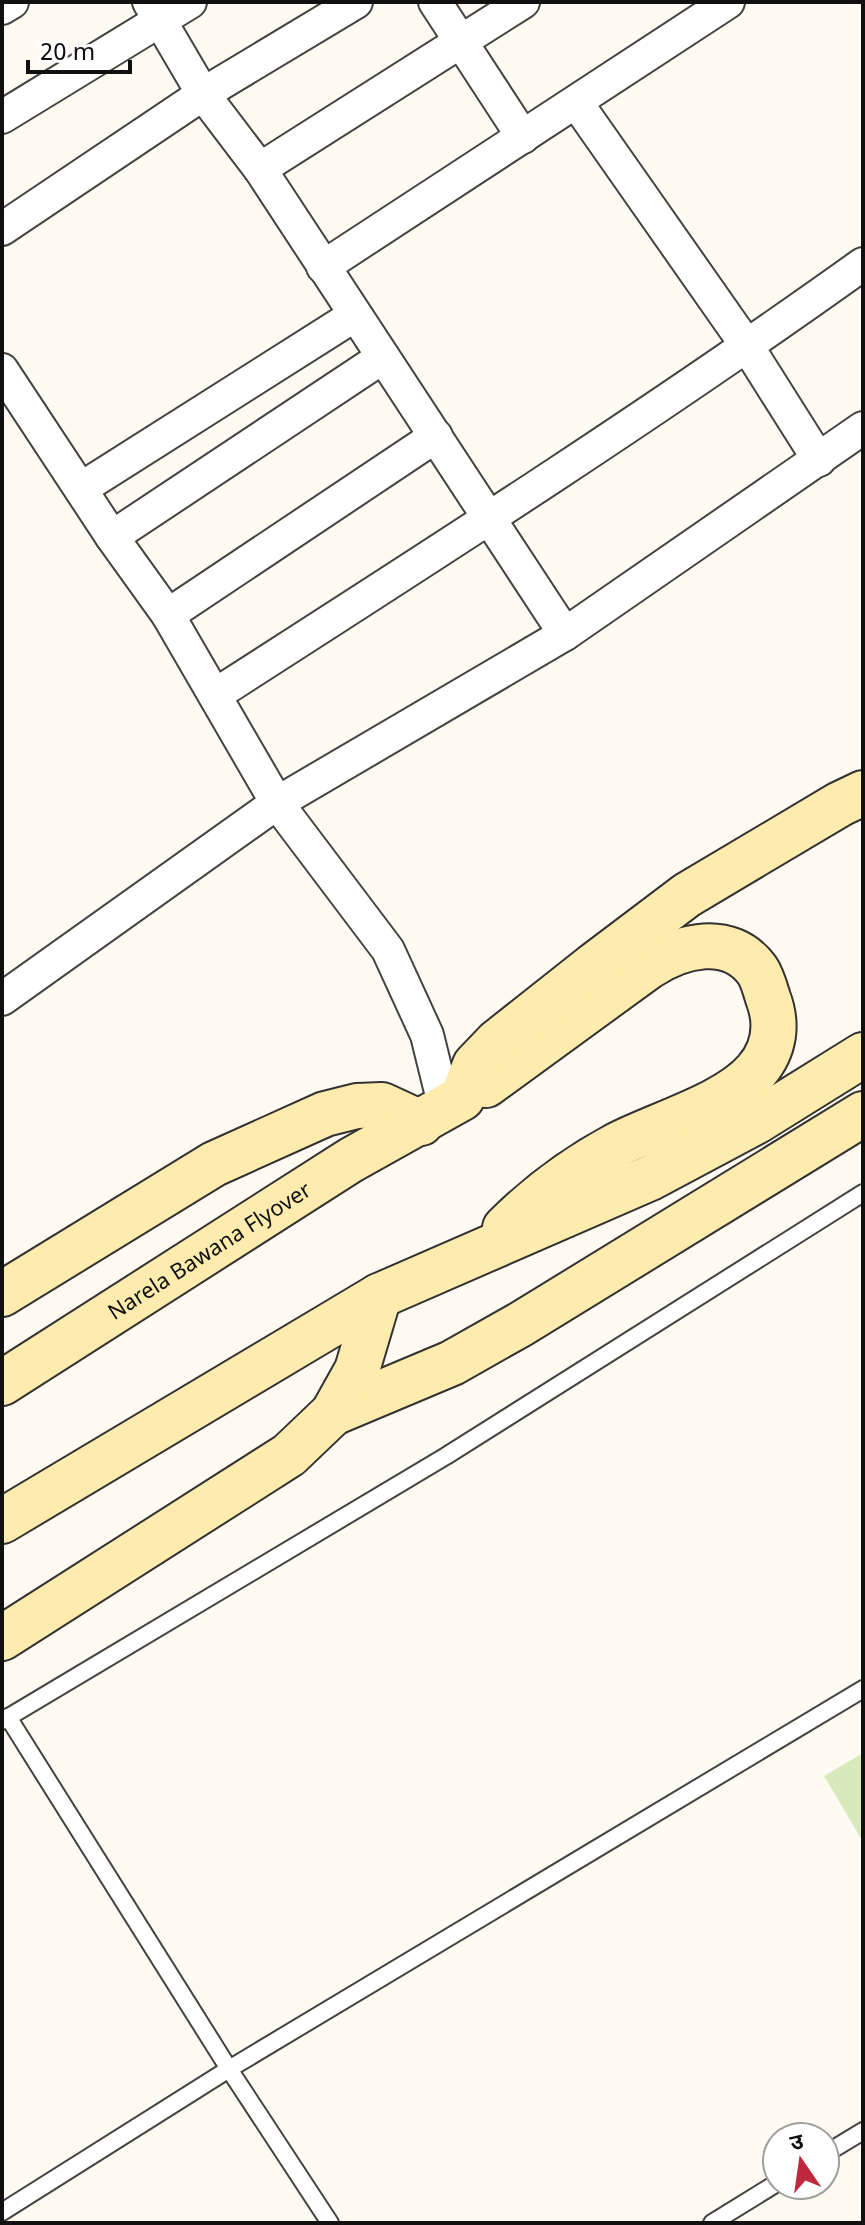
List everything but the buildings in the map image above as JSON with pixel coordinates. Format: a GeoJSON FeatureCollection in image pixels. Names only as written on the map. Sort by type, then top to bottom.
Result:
{"type":"FeatureCollection","features":[{"type":"Feature","properties":{"kind":"main road"},"geometry":{"type":"LineString","coordinates":[[2,1294],[214,1164],[325,1114],[357,1106],[382,1105],[443,1110],[475,1065],[497,1042],[687,895],[863,793]]}},
{"type":"Feature","properties":{"kind":"main road","name":"Narela Bawana Flyover"},"geometry":{"type":"LineString","coordinates":[[2,1383],[351,1160],[504,1075],[669,953],[692,947],[716,946],[734,950],[748,960],[759,972],[774,1011],[775,1030],[769,1052],[755,1072],[729,1092],[616,1146],[551,1187],[528,1205],[484,1249]]}},
{"type":"Feature","properties":{"kind":"main road"},"geometry":{"type":"LineString","coordinates":[[2,1521],[379,1296],[650,1178],[757,1121],[863,1055]]}},
{"type":"Feature","properties":{"kind":"main road"},"geometry":{"type":"LineString","coordinates":[[333,1413],[452,1363],[863,1114]]}},
{"type":"Feature","properties":{"kind":"main road"},"geometry":{"type":"LineString","coordinates":[[2,1638],[289,1455],[333,1413],[357,1370],[379,1296]]}},
{"type":"Feature","properties":{"kind":"street"},"geometry":{"type":"LineString","coordinates":[[2,8],[12,2]]}},
{"type":"Feature","properties":{"kind":"street"},"geometry":{"type":"LineString","coordinates":[[2,117],[155,11],[190,2]]}},
{"type":"Feature","properties":{"kind":"street"},"geometry":{"type":"LineString","coordinates":[[2,229],[203,94],[356,2]]}},
{"type":"Feature","properties":{"kind":"street"},"geometry":{"type":"LineString","coordinates":[[435,2],[523,137]]}},
{"type":"Feature","properties":{"kind":"street"},"geometry":{"type":"LineString","coordinates":[[260,169],[523,2]]}},
{"type":"Feature","properties":{"kind":"street"},"geometry":{"type":"LineString","coordinates":[[323,267],[576,102],[708,8]]}},
{"type":"Feature","properties":{"kind":"street"},"geometry":{"type":"LineString","coordinates":[[155,11],[203,94],[260,169],[565,634]]}},
{"type":"Feature","properties":{"kind":"street"},"geometry":{"type":"LineString","coordinates":[[576,102],[747,346],[819,460]]}},
{"type":"Feature","properties":{"kind":"street"},"geometry":{"type":"LineString","coordinates":[[215,695],[491,518],[863,264]]}},
{"type":"Feature","properties":{"kind":"street"},"geometry":{"type":"LineString","coordinates":[[82,488],[355,315]]}},
{"type":"Feature","properties":{"kind":"street"},"geometry":{"type":"LineString","coordinates":[[112,537],[383,357]]}},
{"type":"Feature","properties":{"kind":"street"},"geometry":{"type":"LineString","coordinates":[[2,370],[112,537],[168,615],[277,803],[388,950],[427,1035],[443,1110]]}},
{"type":"Feature","properties":{"kind":"street"},"geometry":{"type":"LineString","coordinates":[[2,999],[277,803],[565,634],[863,428]]}},
{"type":"Feature","properties":{"kind":"street"},"geometry":{"type":"LineString","coordinates":[[168,615],[436,436]]}},
{"type":"Feature","properties":{"kind":"lane"},"geometry":{"type":"LineString","coordinates":[[330,2223],[5,1719],[446,1456],[863,1193]]}},
{"type":"Feature","properties":{"kind":"lane"},"geometry":{"type":"LineString","coordinates":[[2,2212],[229,2069],[863,1689]]}},
{"type":"Feature","properties":{"kind":"lane"},"geometry":{"type":"LineString","coordinates":[[841,2144],[863,2131]]}},
{"type":"Feature","properties":{"kind":"lane"},"geometry":{"type":"LineString","coordinates":[[712,2223],[761,2193]]}},
{"type":"Feature","properties":{"kind":"green space"},"geometry":{"type":"Polygon","coordinates":[[[863,1753],[863,1842],[824,1776],[863,1753]]]}}]}
